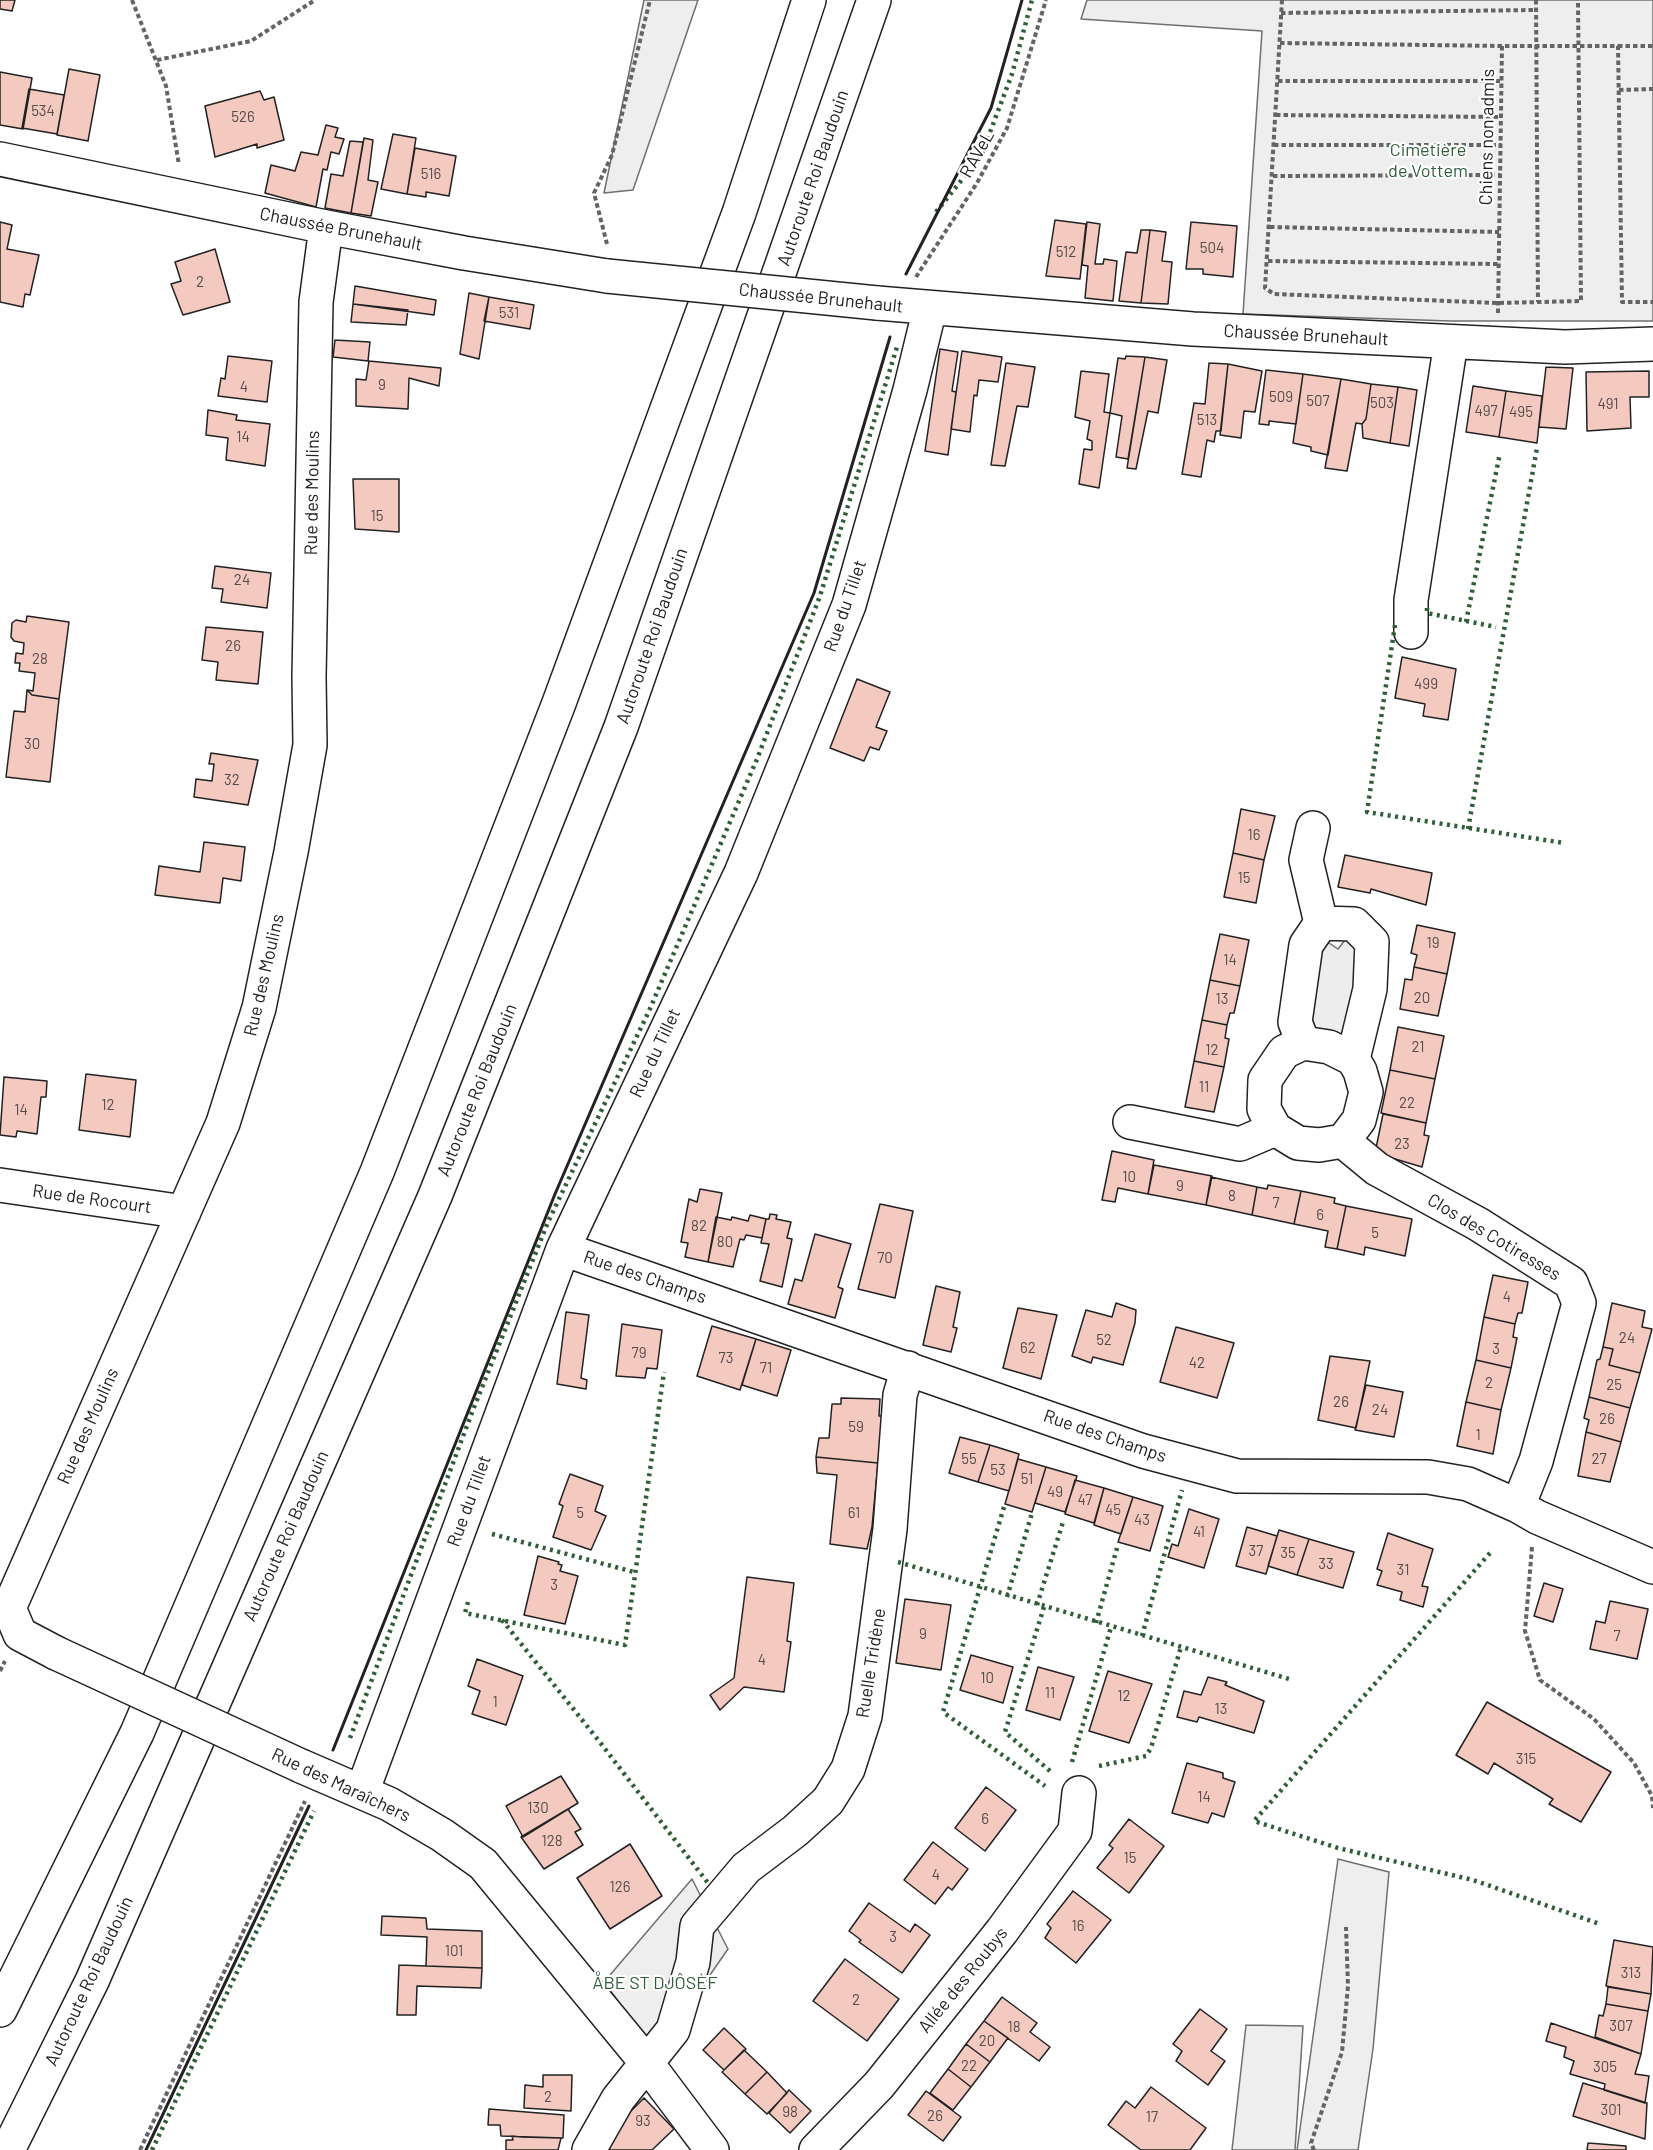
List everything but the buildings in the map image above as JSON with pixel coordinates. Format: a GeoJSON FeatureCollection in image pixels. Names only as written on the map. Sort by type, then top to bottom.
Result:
{"type":"FeatureCollection","features":[{"type":"Feature","properties":{"kind":"main road"},"geometry":{"type":"LineString","coordinates":[[0,2010],[137,1733],[377,1172],[559,703],[739,213],[809,0]]}},
{"type":"Feature","properties":{"kind":"main road","name":"Autoroute Roi Baudouin"},"geometry":{"type":"LineString","coordinates":[[8,2150],[92,1981],[435,1196],[621,727],[874,0]]}},
{"type":"Feature","properties":{"kind":"main road","name":"Chaussée Brunehault"},"geometry":{"type":"LineString","coordinates":[[0,159],[326,227],[464,253],[605,275],[902,306],[1193,329],[1565,347],[1653,344]]}},
{"type":"Feature","properties":{"kind":"main road","name":"Rue des Moulins"},"geometry":{"type":"LineString","coordinates":[[56,1653],[20,1634],[9,1608],[224,1123],[260,1008],[310,745],[316,302],[326,227]]}},
{"type":"Feature","properties":{"kind":"main road","name":"Rue du Tillet"},"geometry":{"type":"LineString","coordinates":[[362,1792],[563,1249],[741,873],[849,605],[910,390],[902,306]]}},
{"type":"Feature","properties":{"kind":"main road"},"geometry":{"type":"LineString","coordinates":[[1411,632],[1411,600],[1451,342]]}},
{"type":"Feature","properties":{"kind":"main road"},"geometry":{"type":"LineString","coordinates":[[1303,1043],[1295,1022],[1305,945],[1321,923],[1306,860],[1313,828]]}},
{"type":"Feature","properties":{"kind":"main road"},"geometry":{"type":"LineString","coordinates":[[1321,923],[1354,924],[1372,942],[1370,989],[1353,1059]]}},
{"type":"Feature","properties":{"kind":"main road"},"geometry":{"type":"LineString","coordinates":[[1303,1043],[1329,1047],[1353,1059],[1360,1071],[1366,1092],[1359,1120],[1343,1141],[1319,1145],[1298,1143],[1275,1129],[1264,1109],[1264,1080],[1284,1052],[1303,1043]]}},
{"type":"Feature","properties":{"kind":"main road"},"geometry":{"type":"LineString","coordinates":[[1130,1122],[1240,1144],[1275,1129]]}},
{"type":"Feature","properties":{"kind":"main road","name":"Clos des Cotiresses"},"geometry":{"type":"LineString","coordinates":[[1343,1141],[1377,1169],[1478,1224],[1570,1283],[1579,1303],[1536,1461],[1528,1512]]}},
{"type":"Feature","properties":{"kind":"main road","name":"Rue de Rocourt"},"geometry":{"type":"LineString","coordinates":[[0,1185],[184,1212]]}},
{"type":"Feature","properties":{"kind":"main road","name":"Rue des Champs"},"geometry":{"type":"LineString","coordinates":[[563,1249],[1143,1451],[1237,1476],[1428,1477],[1468,1484],[1653,1567]]}},
{"type":"Feature","properties":{"kind":"main road","name":"Ruelle Tridène"},"geometry":{"type":"LineString","coordinates":[[589,2150],[618,2099],[673,2030],[693,1962],[697,1926],[746,1868],[795,1831],[828,1801],[848,1769],[865,1716],[890,1529],[900,1395],[908,1368]]}},
{"type":"Feature","properties":{"kind":"main road","name":"Rue des Maraîchers"},"geometry":{"type":"LineString","coordinates":[[56,1653],[389,1804],[483,1864],[646,2062],[712,2150]]}},
{"type":"Feature","properties":{"kind":"main road","name":"Allée des Roubys"},"geometry":{"type":"LineString","coordinates":[[816,2150],[879,2085],[1002,1931],[1075,1831],[1079,1793]]}},
{"type":"Feature","properties":{"kind":"path"},"geometry":{"type":"LineString","coordinates":[[132,0],[166,86],[184,196]]}},
{"type":"Feature","properties":{"kind":"path"},"geometry":{"type":"LineString","coordinates":[[157,60],[251,41],[315,0]]}},
{"type":"Feature","properties":{"kind":"path"},"geometry":{"type":"LineString","coordinates":[[605,275],[607,248],[603,221],[594,193],[612,155],[650,0]]}},
{"type":"Feature","properties":{"kind":"path","name":"RAVeL"},"geometry":{"type":"LineString","coordinates":[[902,306],[977,183],[1007,128],[1046,0]]}},
{"type":"Feature","properties":{"kind":"path"},"geometry":{"type":"LineString","coordinates":[[1282,0],[1265,288],[1274,294],[1498,303],[1581,301],[1578,0]]}},
{"type":"Feature","properties":{"kind":"path"},"geometry":{"type":"LineString","coordinates":[[1536,0],[1538,302]]}},
{"type":"Feature","properties":{"kind":"path"},"geometry":{"type":"LineString","coordinates":[[1281,13],[1536,10]]}},
{"type":"Feature","properties":{"kind":"path"},"geometry":{"type":"LineString","coordinates":[[1280,43],[1502,46]]}},
{"type":"Feature","properties":{"kind":"path","name":"Chiens non admis"},"geometry":{"type":"LineString","coordinates":[[1498,344],[1502,46],[1653,46]]}},
{"type":"Feature","properties":{"kind":"path"},"geometry":{"type":"LineString","coordinates":[[1618,46],[1622,302],[1653,302]]}},
{"type":"Feature","properties":{"kind":"path"},"geometry":{"type":"LineString","coordinates":[[1278,81],[1502,81]]}},
{"type":"Feature","properties":{"kind":"path"},"geometry":{"type":"LineString","coordinates":[[1619,90],[1653,89]]}},
{"type":"Feature","properties":{"kind":"path"},"geometry":{"type":"LineString","coordinates":[[1276,115],[1502,117]]}},
{"type":"Feature","properties":{"kind":"path"},"geometry":{"type":"LineString","coordinates":[[1274,145],[1501,145]]}},
{"type":"Feature","properties":{"kind":"path"},"geometry":{"type":"LineString","coordinates":[[1273,176],[1500,175]]}},
{"type":"Feature","properties":{"kind":"path"},"geometry":{"type":"LineString","coordinates":[[1270,227],[1499,232]]}},
{"type":"Feature","properties":{"kind":"path"},"geometry":{"type":"LineString","coordinates":[[1268,261],[1499,264]]}},
{"type":"Feature","properties":{"kind":"path"},"geometry":{"type":"LineString","coordinates":[[1528,1512],[1525,1631],[1540,1680],[1600,1726],[1634,1764],[1652,1796],[1653,1808]]}},
{"type":"Feature","properties":{"kind":"path"},"geometry":{"type":"LineString","coordinates":[[140,2150],[305,1800],[316,1772]]}},
{"type":"Feature","properties":{"kind":"path"},"geometry":{"type":"LineString","coordinates":[[1314,2150],[1311,2143],[1342,2052],[1348,1986],[1346,1927]]}},
{"type":"Feature","properties":{"kind":"green space"},"geometry":{"type":"Polygon","coordinates":[[[644,0],[698,0],[633,190],[604,193],[644,0]]]}},
{"type":"Feature","properties":{"kind":"green space","name":"Cimetière de Vottem"},"geometry":{"type":"Polygon","coordinates":[[[1087,0],[1653,0],[1653,321],[1450,321],[1243,314],[1262,31],[1081,19],[1087,0]]]}},
{"type":"Feature","properties":{"kind":"green space"},"geometry":{"type":"Polygon","coordinates":[[[1338,1859],[1389,1872],[1373,2049],[1358,2150],[1297,2150],[1338,1859]]]}},
{"type":"Feature","properties":{"kind":"green space","name":"ÅBE ST DJÔSÈF"},"geometry":{"type":"Polygon","coordinates":[[[692,1879],[728,1949],[656,2053],[604,1982],[692,1879]]]}},
{"type":"Feature","properties":{"kind":"green space"},"geometry":{"type":"Polygon","coordinates":[[[1246,2025],[1303,2026],[1295,2150],[1232,2150],[1246,2025]]]}},
{"type":"Feature","properties":{"kind":"shaded area"},"geometry":{"type":"Polygon","coordinates":[[[1320,937],[1338,949],[1345,940],[1362,953],[1343,1033],[1337,1037],[1307,1029],[1320,937]]]}},
{"type":"Feature","properties":{"kind":"hedge"},"geometry":{"type":"LineString","coordinates":[[936,212],[981,156],[1012,74],[1032,0]]}},
{"type":"Feature","properties":{"kind":"hedge"},"geometry":{"type":"LineString","coordinates":[[350,1738],[471,1415],[548,1222],[649,1011],[757,759],[820,596],[897,347]]}},
{"type":"Feature","properties":{"kind":"hedge"},"geometry":{"type":"LineString","coordinates":[[1468,829],[1537,448]]}},
{"type":"Feature","properties":{"kind":"hedge"},"geometry":{"type":"LineString","coordinates":[[1466,622],[1500,453]]}},
{"type":"Feature","properties":{"kind":"hedge"},"geometry":{"type":"LineString","coordinates":[[1427,608],[1427,613],[1496,627]]}},
{"type":"Feature","properties":{"kind":"hedge"},"geometry":{"type":"LineString","coordinates":[[1395,625],[1367,812],[1564,843]]}},
{"type":"Feature","properties":{"kind":"hedge"},"geometry":{"type":"LineString","coordinates":[[468,1602],[465,1613],[625,1645],[664,1372]]}},
{"type":"Feature","properties":{"kind":"hedge"},"geometry":{"type":"LineString","coordinates":[[1142,1636],[1182,1490]]}},
{"type":"Feature","properties":{"kind":"hedge"},"geometry":{"type":"LineString","coordinates":[[1004,1507],[943,1712],[1045,1786]]}},
{"type":"Feature","properties":{"kind":"hedge"},"geometry":{"type":"LineString","coordinates":[[1007,1597],[1032,1513]]}},
{"type":"Feature","properties":{"kind":"hedge"},"geometry":{"type":"LineString","coordinates":[[1037,1605],[1063,1522]]}},
{"type":"Feature","properties":{"kind":"hedge"},"geometry":{"type":"LineString","coordinates":[[492,1534],[634,1572]]}},
{"type":"Feature","properties":{"kind":"hedge"},"geometry":{"type":"LineString","coordinates":[[1096,1623],[1117,1548]]}},
{"type":"Feature","properties":{"kind":"hedge"},"geometry":{"type":"LineString","coordinates":[[1490,1553],[1254,1821],[1338,1848],[1473,1880],[1600,1924]]}},
{"type":"Feature","properties":{"kind":"hedge"},"geometry":{"type":"LineString","coordinates":[[898,1562],[1289,1679]]}},
{"type":"Feature","properties":{"kind":"hedge"},"geometry":{"type":"LineString","coordinates":[[1044,1607],[1005,1732],[1050,1771]]}},
{"type":"Feature","properties":{"kind":"hedge"},"geometry":{"type":"LineString","coordinates":[[502,1620],[708,1883]]}},
{"type":"Feature","properties":{"kind":"hedge"},"geometry":{"type":"LineString","coordinates":[[1072,1762],[1111,1627]]}},
{"type":"Feature","properties":{"kind":"hedge"},"geometry":{"type":"LineString","coordinates":[[1099,1766],[1146,1756],[1151,1748],[1181,1647]]}},
{"type":"Feature","properties":{"kind":"hedge"},"geometry":{"type":"LineString","coordinates":[[152,2150],[314,1811]]}},
{"type":"Feature","properties":{"kind":"wall"},"geometry":{"type":"LineString","coordinates":[[906,274],[991,108],[1022,0]]}},
{"type":"Feature","properties":{"kind":"wall"},"geometry":{"type":"LineString","coordinates":[[333,1750],[555,1194],[814,593],[890,337]]}},
{"type":"Feature","properties":{"kind":"wall"},"geometry":{"type":"LineString","coordinates":[[146,2150],[309,1806]]}}]}
